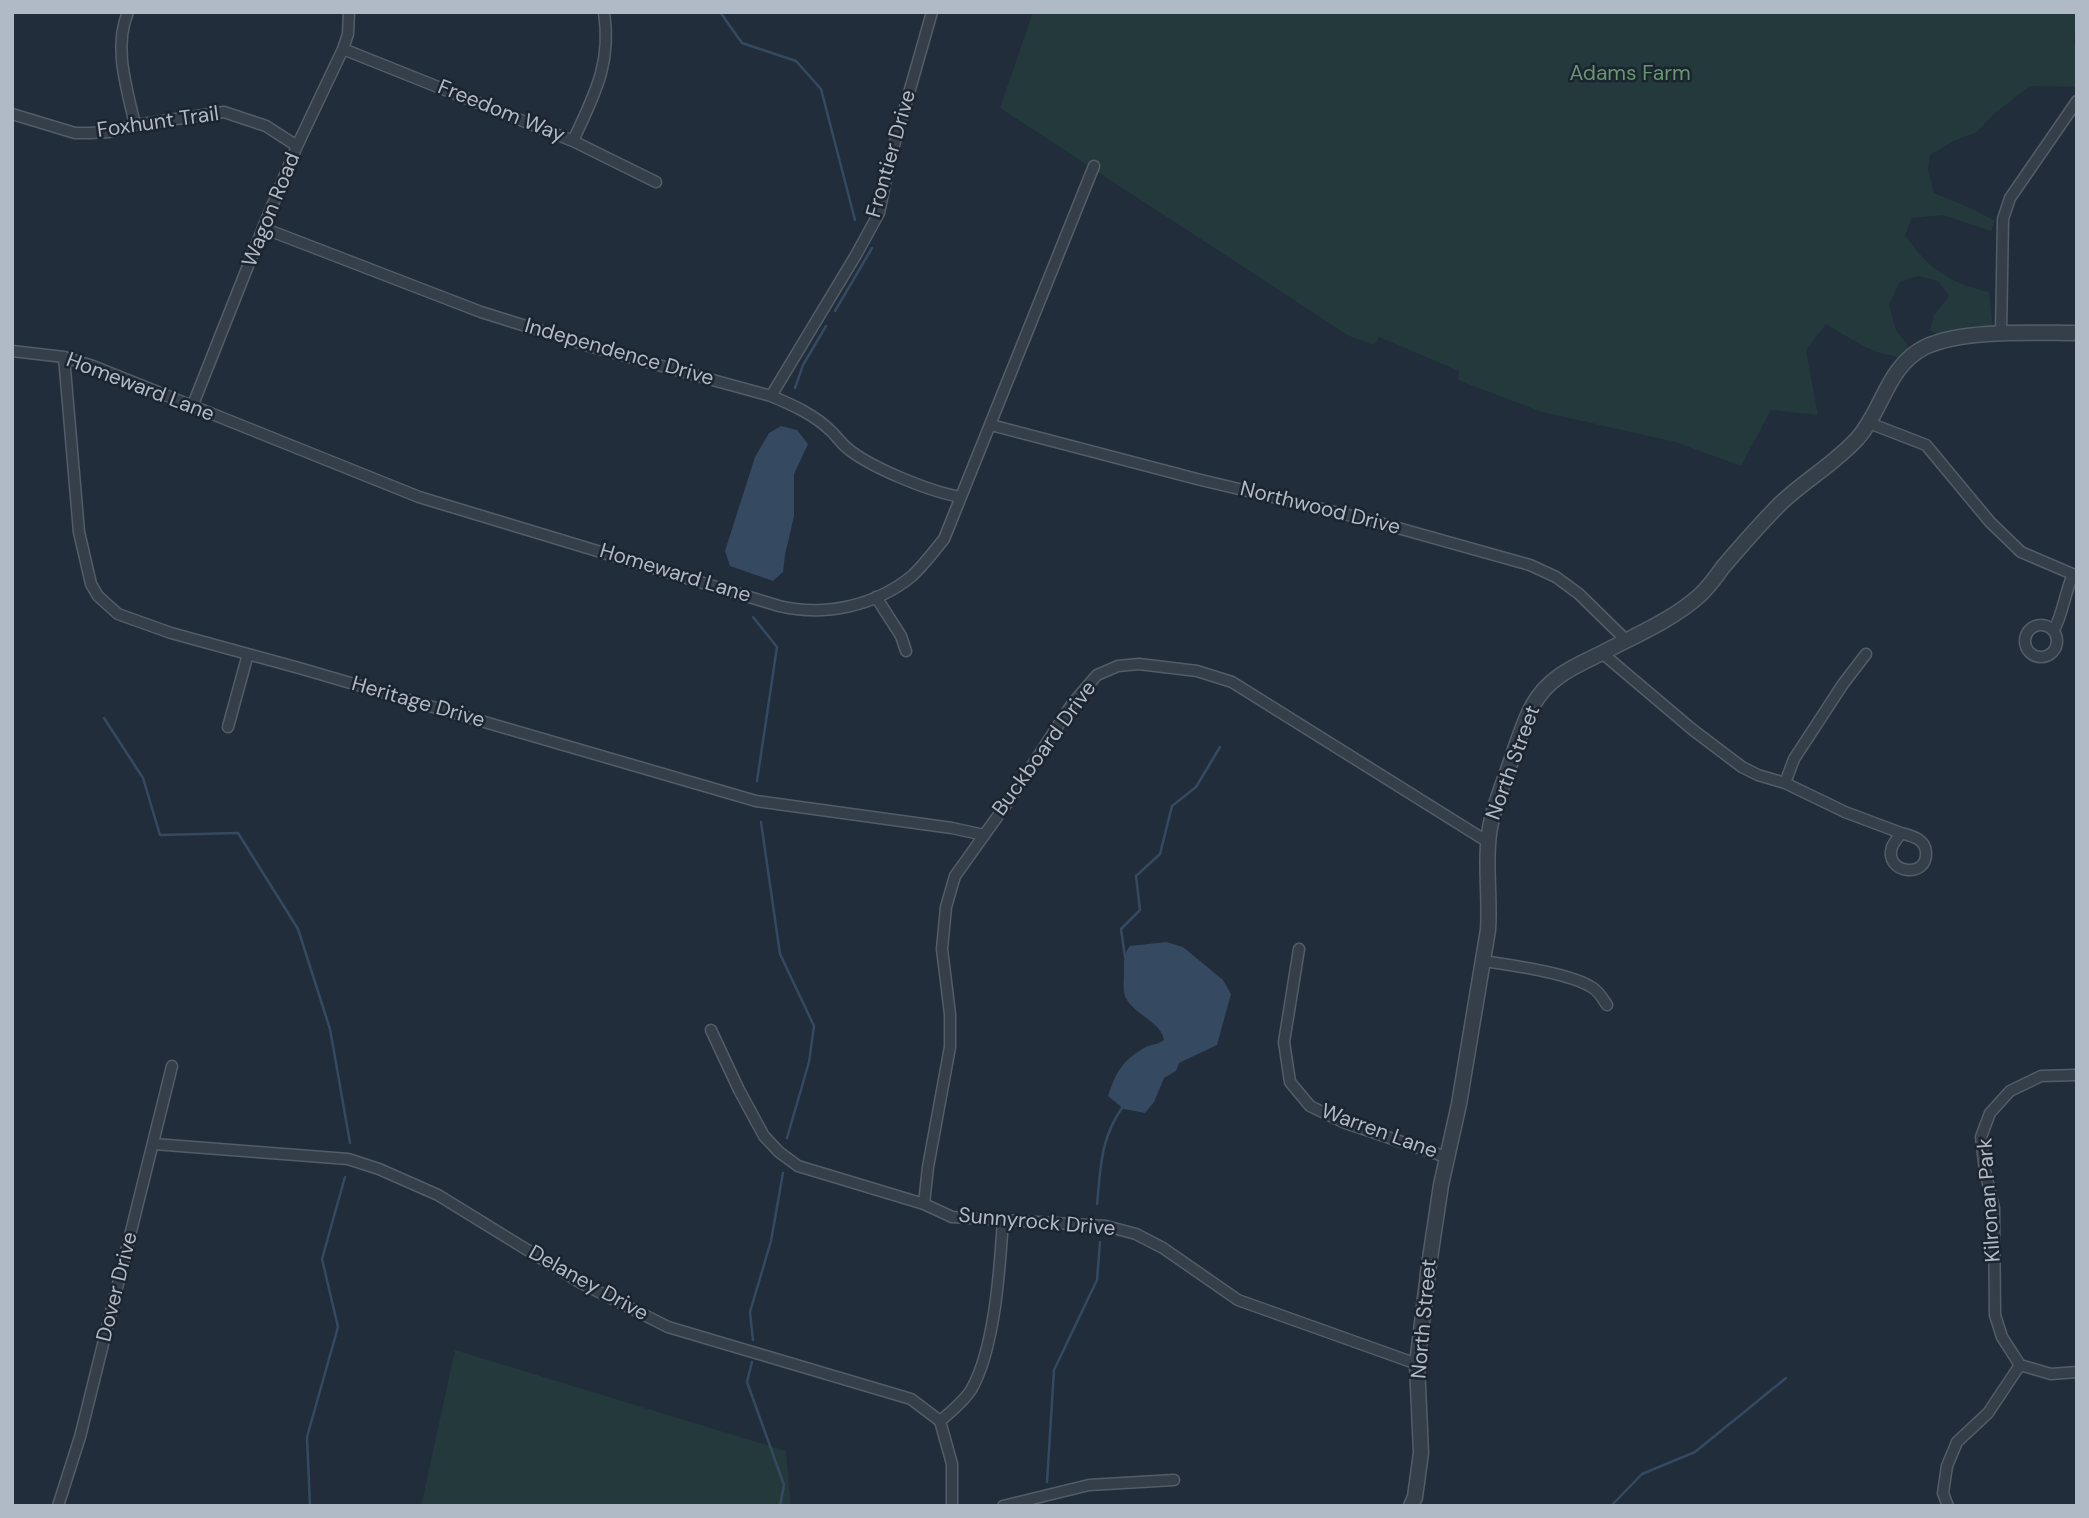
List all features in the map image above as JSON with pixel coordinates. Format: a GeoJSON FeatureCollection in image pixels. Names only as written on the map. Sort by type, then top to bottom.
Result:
{"type":"FeatureCollection","features":[{"type":"Feature","properties":{"kind":"street"},"geometry":{"type":"LineString","coordinates":[[128,12],[120,42],[135,125]]}},
{"type":"Feature","properties":{"kind":"street","name":"Wagon Road"},"geometry":{"type":"LineString","coordinates":[[192,407],[263,228],[343,48],[348,34],[349,12]]}},
{"type":"Feature","properties":{"kind":"street"},"geometry":{"type":"LineString","coordinates":[[573,141],[599,81],[605,57],[607,34],[604,12]]}},
{"type":"Feature","properties":{"kind":"street","name":"Frontier Drive"},"geometry":{"type":"LineString","coordinates":[[771,396],[879,213],[891,156],[932,12]]}},
{"type":"Feature","properties":{"kind":"street","name":"Freedom Way"},"geometry":{"type":"LineString","coordinates":[[343,48],[573,141],[656,183]]}},
{"type":"Feature","properties":{"kind":"street"},"geometry":{"type":"LineString","coordinates":[[2001,334],[2004,219],[2010,198],[2077,101]]}},
{"type":"Feature","properties":{"kind":"street","name":"Foxhunt Trail"},"geometry":{"type":"LineString","coordinates":[[12,114],[75,133],[109,132],[135,125],[224,112],[266,126],[298,146]]}},
{"type":"Feature","properties":{"kind":"street","name":"Homeward Lane"},"geometry":{"type":"LineString","coordinates":[[12,351],[64,357],[93,366],[419,497],[784,607],[827,611],[860,603],[888,592],[912,575],[944,539],[1094,166]]}},
{"type":"Feature","properties":{"kind":"street","name":"Independence Drive"},"geometry":{"type":"LineString","coordinates":[[263,228],[481,312],[596,348],[771,396],[812,416],[833,432],[846,448],[866,462],[939,493],[961,497]]}},
{"type":"Feature","properties":{"kind":"street","name":"North Street"},"geometry":{"type":"LineString","coordinates":[[1411,1506],[1415,1497],[1421,1453],[1417,1364],[1446,1157],[1459,1104],[1483,961],[1489,912],[1488,842],[1492,817],[1503,782],[1522,728],[1534,704],[1555,678],[1673,614],[1701,594],[1767,517],[1858,438],[1903,362],[1924,348],[1945,341],[2001,334],[2077,332]]}},
{"type":"Feature","properties":{"kind":"street","name":"Heritage Drive"},"geometry":{"type":"LineString","coordinates":[[64,357],[79,532],[91,584],[118,614],[172,633],[756,801],[953,828],[984,835]]}},
{"type":"Feature","properties":{"kind":"street"},"geometry":{"type":"LineString","coordinates":[[1869,423],[1926,445],[1990,522],[2021,552],[2075,575],[2053,630]]}},
{"type":"Feature","properties":{"kind":"street","name":"Northwood Drive"},"geometry":{"type":"LineString","coordinates":[[991,425],[1412,531],[1530,565],[1556,577],[1626,640]]}},
{"type":"Feature","properties":{"kind":"street"},"geometry":{"type":"LineString","coordinates":[[876,597],[901,636],[906,651]]}},
{"type":"Feature","properties":{"kind":"street"},"geometry":{"type":"LineString","coordinates":[[1602,653],[1725,756],[1742,767],[1785,783],[1851,815],[1901,833]]}},
{"type":"Feature","properties":{"kind":"street"},"geometry":{"type":"LineString","coordinates":[[228,727],[248,654]]}},
{"type":"Feature","properties":{"kind":"street"},"geometry":{"type":"LineString","coordinates":[[1785,783],[1794,759],[1866,654]]}},
{"type":"Feature","properties":{"kind":"street","name":"Buckboard Drive"},"geometry":{"type":"LineString","coordinates":[[924,1205],[928,1167],[950,1047],[950,1014],[942,948],[946,907],[955,876],[1082,691],[1105,671],[1118,666],[1139,664],[1202,672],[1232,682],[1488,842]]}},
{"type":"Feature","properties":{"kind":"street","name":"Warren Lane"},"geometry":{"type":"LineString","coordinates":[[1299,950],[1284,1042],[1290,1082],[1310,1106],[1343,1122],[1446,1157]]}},
{"type":"Feature","properties":{"kind":"street"},"geometry":{"type":"LineString","coordinates":[[1483,961],[1583,982],[1596,990],[1607,1005]]}},
{"type":"Feature","properties":{"kind":"street","name":"Sunnyrock Drive"},"geometry":{"type":"LineString","coordinates":[[711,1030],[764,1136],[779,1152],[799,1166],[924,1205],[952,1217],[1106,1226],[1136,1234],[1163,1248],[1238,1300],[1417,1364]]}},
{"type":"Feature","properties":{"kind":"street","name":"Dover Drive"},"geometry":{"type":"LineString","coordinates":[[58,1506],[80,1437],[172,1066]]}},
{"type":"Feature","properties":{"kind":"street","name":"Kilronan Park"},"geometry":{"type":"LineString","coordinates":[[2020,1365],[2002,1337],[1995,1315],[1994,1208],[1984,1171],[1981,1137],[1990,1114],[2010,1091],[2040,1076],[2077,1076]]}},
{"type":"Feature","properties":{"kind":"street","name":"Delaney Drive"},"geometry":{"type":"LineString","coordinates":[[154,1144],[348,1159],[379,1169],[438,1195],[581,1283],[668,1327],[911,1399],[940,1421]]}},
{"type":"Feature","properties":{"kind":"street"},"geometry":{"type":"LineString","coordinates":[[953,1506],[952,1464],[940,1421],[965,1399],[982,1365],[989,1340],[1003,1219]]}},
{"type":"Feature","properties":{"kind":"street"},"geometry":{"type":"LineString","coordinates":[[1948,1506],[1943,1493],[1947,1466],[1957,1442],[1988,1413],[2020,1365],[2051,1374],[2077,1372]]}},
{"type":"Feature","properties":{"kind":"street"},"geometry":{"type":"LineString","coordinates":[[1003,1506],[1088,1485],[1174,1480]]}},
{"type":"Feature","properties":{"kind":"green space","name":"Adams Farm"},"geometry":{"type":"Polygon","coordinates":[[[1033,12],[2077,12],[2074,44],[2077,48],[2077,87],[2030,86],[1995,113],[1977,132],[1930,155],[1928,170],[1934,193],[1995,221],[1991,231],[1943,215],[1912,218],[1905,235],[1922,257],[1951,279],[1989,292],[1993,329],[1941,337],[1930,330],[1934,315],[1949,296],[1938,281],[1917,276],[1900,282],[1889,305],[1896,330],[1909,347],[1903,357],[1872,350],[1826,324],[1806,350],[1818,415],[1771,410],[1741,466],[1675,442],[1542,412],[1458,380],[1459,371],[1379,337],[1374,345],[1349,336],[1000,108],[1033,12]]]}},
{"type":"Feature","properties":{"kind":"green space"},"geometry":{"type":"Polygon","coordinates":[[[455,1350],[786,1451],[791,1506],[421,1506],[455,1350]]]}},
{"type":"Feature","properties":{"kind":"water"},"geometry":{"type":"Polygon","coordinates":[[[781,426],[797,430],[808,444],[794,474],[794,516],[783,572],[773,581],[730,566],[725,551],[755,457],[769,433],[781,426]]]}},
{"type":"Feature","properties":{"kind":"water"},"geometry":{"type":"Polygon","coordinates":[[[1166,942],[1183,947],[1223,980],[1231,994],[1217,1045],[1179,1063],[1176,1071],[1164,1078],[1154,1102],[1145,1113],[1124,1109],[1108,1096],[1117,1074],[1130,1058],[1144,1048],[1164,1040],[1159,1029],[1125,997],[1124,958],[1130,946],[1166,942]]]}},
{"type":"Feature","properties":{"kind":"waterway"},"geometry":{"type":"LineString","coordinates":[[720,12],[742,43],[796,61],[821,89],[855,220]]}},
{"type":"Feature","properties":{"kind":"waterway"},"geometry":{"type":"LineString","coordinates":[[835,311],[872,248]]}},
{"type":"Feature","properties":{"kind":"waterway"},"geometry":{"type":"LineString","coordinates":[[795,388],[803,365],[826,326]]}},
{"type":"Feature","properties":{"kind":"waterway"},"geometry":{"type":"LineString","coordinates":[[753,617],[777,647],[757,781]]}},
{"type":"Feature","properties":{"kind":"waterway"},"geometry":{"type":"LineString","coordinates":[[104,718],[143,778],[160,835],[238,833],[298,929],[330,1029],[350,1143]]}},
{"type":"Feature","properties":{"kind":"waterway"},"geometry":{"type":"LineString","coordinates":[[1125,957],[1121,929],[1140,910],[1136,876],[1160,854],[1172,806],[1196,787],[1220,747]]}},
{"type":"Feature","properties":{"kind":"waterway"},"geometry":{"type":"LineString","coordinates":[[761,822],[780,954],[814,1026],[809,1062],[787,1138]]}},
{"type":"Feature","properties":{"kind":"waterway"},"geometry":{"type":"LineString","coordinates":[[1097,1204],[1106,1141],[1124,1105]]}},
{"type":"Feature","properties":{"kind":"waterway"},"geometry":{"type":"LineString","coordinates":[[753,1340],[750,1312],[771,1241],[783,1173]]}},
{"type":"Feature","properties":{"kind":"waterway"},"geometry":{"type":"LineString","coordinates":[[310,1506],[307,1437],[338,1327],[322,1259],[345,1177]]}},
{"type":"Feature","properties":{"kind":"waterway"},"geometry":{"type":"LineString","coordinates":[[1047,1482],[1054,1370],[1097,1280],[1100,1242]]}},
{"type":"Feature","properties":{"kind":"waterway"},"geometry":{"type":"LineString","coordinates":[[752,1362],[747,1382],[784,1485],[780,1506]]}},
{"type":"Feature","properties":{"kind":"waterway"},"geometry":{"type":"LineString","coordinates":[[1611,1506],[1642,1474],[1695,1452],[1786,1378]]}}]}
